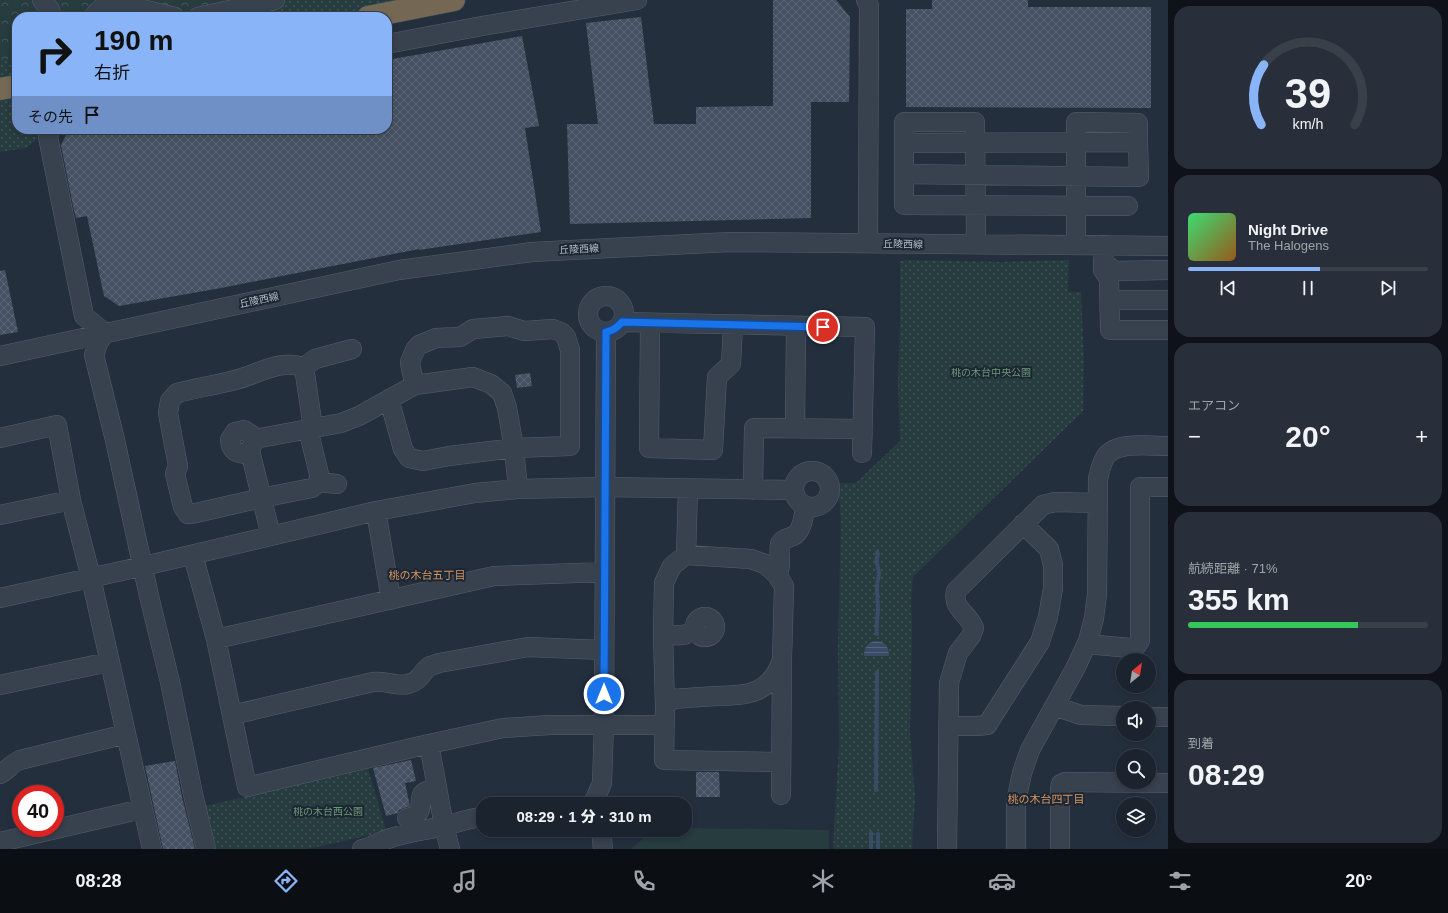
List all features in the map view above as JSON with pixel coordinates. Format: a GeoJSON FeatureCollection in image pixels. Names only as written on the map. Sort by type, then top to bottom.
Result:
{"type":"FeatureCollection","features":[{"type":"Feature","properties":{"kind":"highway"},"geometry":{"type":"LineString","coordinates":[[389,12],[438,0]]}},
{"type":"Feature","properties":{"kind":"highway"},"geometry":{"type":"LineString","coordinates":[[392,12],[454,0]]}},
{"type":"Feature","properties":{"kind":"highway"},"geometry":{"type":"LineString","coordinates":[[0,89],[12,87]]}},
{"type":"Feature","properties":{"kind":"street"},"geometry":{"type":"LineString","coordinates":[[42,0],[51,12]]}},
{"type":"Feature","properties":{"kind":"street"},"geometry":{"type":"LineString","coordinates":[[221,12],[275,0]]}},
{"type":"Feature","properties":{"kind":"street"},"geometry":{"type":"LineString","coordinates":[[392,43],[636,0]]}},
{"type":"Feature","properties":{"kind":"street"},"geometry":{"type":"LineString","coordinates":[[866,0],[870,6],[868,243]]}},
{"type":"Feature","properties":{"kind":"street"},"geometry":{"type":"LineString","coordinates":[[96,12],[109,4],[117,3],[154,12]]}},
{"type":"Feature","properties":{"kind":"street"},"geometry":{"type":"LineString","coordinates":[[904,174],[1077,176],[1139,177],[1138,123],[1076,122],[1077,142],[1077,176],[1077,206],[1076,245]]}},
{"type":"Feature","properties":{"kind":"street"},"geometry":{"type":"LineString","coordinates":[[49,134],[48,138],[84,316],[105,333],[98,343],[94,355],[144,566],[206,849]]}},
{"type":"Feature","properties":{"kind":"street"},"geometry":{"type":"LineString","coordinates":[[976,142],[976,244]]}},
{"type":"Feature","properties":{"kind":"street"},"geometry":{"type":"LineString","coordinates":[[1077,142],[904,143],[904,205],[1128,206]]}},
{"type":"Feature","properties":{"kind":"street","name":"丘陵西線"},"geometry":{"type":"LineString","coordinates":[[0,356],[399,270],[532,252],[730,242],[1076,245],[1103,253],[1168,246]]}},
{"type":"Feature","properties":{"kind":"street"},"geometry":{"type":"LineString","coordinates":[[1103,253],[1114,271],[1168,270]]}},
{"type":"Feature","properties":{"kind":"street"},"geometry":{"type":"LineString","coordinates":[[1103,253],[1103,270],[1109,279],[1110,330],[1168,330]]}},
{"type":"Feature","properties":{"kind":"street"},"geometry":{"type":"LineString","coordinates":[[1110,300],[1168,300]]}},
{"type":"Feature","properties":{"kind":"street"},"geometry":{"type":"LineString","coordinates":[[650,323],[649,448],[713,450],[717,377],[730,364],[733,325]]}},
{"type":"Feature","properties":{"kind":"street"},"geometry":{"type":"LineString","coordinates":[[596,797],[602,783],[604,724],[604,488],[614,327],[650,323],[865,327],[862,453]]}},
{"type":"Feature","properties":{"kind":"street"},"geometry":{"type":"LineString","coordinates":[[389,399],[403,449],[408,458],[423,461],[449,456],[514,448],[570,446],[570,350],[566,337],[561,332],[553,329],[524,331],[508,326],[473,329],[460,337],[436,338],[419,345],[415,350],[410,362],[415,385]]}},
{"type":"Feature","properties":{"kind":"street"},"geometry":{"type":"LineString","coordinates":[[795,428],[796,326]]}},
{"type":"Feature","properties":{"kind":"street"},"geometry":{"type":"LineString","coordinates":[[304,367],[315,359],[352,349]]}},
{"type":"Feature","properties":{"kind":"street"},"geometry":{"type":"LineString","coordinates":[[286,364],[304,367],[311,429],[319,474],[328,483],[312,488],[260,498],[196,514],[188,514],[183,507],[175,474],[178,466],[168,413],[170,401],[178,393],[246,377],[269,367],[286,364]]}},
{"type":"Feature","properties":{"kind":"street"},"geometry":{"type":"LineString","coordinates":[[271,536],[260,498],[253,448],[260,438],[341,424],[359,416],[415,385],[473,377],[492,384],[502,393],[507,408],[514,448],[518,489]]}},
{"type":"Feature","properties":{"kind":"street"},"geometry":{"type":"LineString","coordinates":[[0,438],[57,425],[72,500],[152,849]]}},
{"type":"Feature","properties":{"kind":"street"},"geometry":{"type":"LineString","coordinates":[[753,490],[754,428],[862,429]]}},
{"type":"Feature","properties":{"kind":"street"},"geometry":{"type":"LineString","coordinates":[[1016,849],[1016,802],[1022,773],[1030,750],[1076,667],[1088,640],[1094,618],[1097,594],[1098,479],[1101,467],[1106,456],[1115,448],[1130,445],[1168,446]]}},
{"type":"Feature","properties":{"kind":"street"},"geometry":{"type":"LineString","coordinates":[[804,472],[819,472],[828,480],[829,492],[823,503],[818,506],[806,506],[796,498],[793,490],[796,480],[804,472]]}},
{"type":"Feature","properties":{"kind":"street"},"geometry":{"type":"LineString","coordinates":[[1088,640],[1097,645],[1131,648],[1137,645],[1140,640],[1140,487],[1168,487]]}},
{"type":"Feature","properties":{"kind":"street"},"geometry":{"type":"LineString","coordinates":[[0,598],[193,555],[376,511],[475,493],[518,489],[604,488],[793,490]]}},
{"type":"Feature","properties":{"kind":"street"},"geometry":{"type":"LineString","coordinates":[[686,555],[688,489]]}},
{"type":"Feature","properties":{"kind":"street"},"geometry":{"type":"LineString","coordinates":[[0,516],[72,500]]}},
{"type":"Feature","properties":{"kind":"street"},"geometry":{"type":"LineString","coordinates":[[947,849],[949,683],[958,653],[971,636],[974,628],[971,621],[956,605],[954,598],[956,591],[1043,505],[1054,502],[1098,503]]}},
{"type":"Feature","properties":{"kind":"street"},"geometry":{"type":"LineString","coordinates":[[777,575],[781,565],[780,544],[783,540],[796,534],[801,526],[806,506]]}},
{"type":"Feature","properties":{"kind":"street"},"geometry":{"type":"LineString","coordinates":[[376,511],[391,600]]}},
{"type":"Feature","properties":{"kind":"street"},"geometry":{"type":"LineString","coordinates":[[949,726],[987,725],[1040,642],[1048,617],[1053,588],[1053,565],[1049,549],[1023,524]]}},
{"type":"Feature","properties":{"kind":"street"},"geometry":{"type":"LineString","coordinates":[[193,555],[216,639],[247,787],[503,728],[550,725],[664,725]]}},
{"type":"Feature","properties":{"kind":"street"},"geometry":{"type":"LineString","coordinates":[[780,795],[781,762],[782,660],[784,586],[777,575],[766,564],[751,559],[686,555],[672,566],[664,583],[664,760],[781,762]]}},
{"type":"Feature","properties":{"kind":"street"},"geometry":{"type":"LineString","coordinates":[[216,639],[494,576],[604,572]]}},
{"type":"Feature","properties":{"kind":"street"},"geometry":{"type":"LineString","coordinates":[[663,634],[682,636],[691,633],[694,629]]}},
{"type":"Feature","properties":{"kind":"street"},"geometry":{"type":"LineString","coordinates":[[232,715],[373,682],[380,681],[402,685],[408,684],[416,681],[430,666],[439,663],[528,647],[604,650]]}},
{"type":"Feature","properties":{"kind":"street"},"geometry":{"type":"LineString","coordinates":[[665,706],[672,699],[746,695],[764,686],[778,670],[782,660]]}},
{"type":"Feature","properties":{"kind":"street"},"geometry":{"type":"LineString","coordinates":[[0,685],[109,662]]}},
{"type":"Feature","properties":{"kind":"street"},"geometry":{"type":"LineString","coordinates":[[1054,706],[1081,715],[1116,716]]}},
{"type":"Feature","properties":{"kind":"street"},"geometry":{"type":"LineString","coordinates":[[1156,717],[1168,717]]}},
{"type":"Feature","properties":{"kind":"street"},"geometry":{"type":"LineString","coordinates":[[0,774],[13,763],[20,760],[126,734]]}},
{"type":"Feature","properties":{"kind":"street"},"geometry":{"type":"LineString","coordinates":[[429,744],[444,826],[450,849]]}},
{"type":"Feature","properties":{"kind":"street"},"geometry":{"type":"LineString","coordinates":[[1060,849],[1061,784],[1065,782],[1168,783]]}},
{"type":"Feature","properties":{"kind":"street"},"geometry":{"type":"LineString","coordinates":[[407,818],[414,816],[419,812],[422,806],[420,800],[422,793],[437,789]]}},
{"type":"Feature","properties":{"kind":"street"},"geometry":{"type":"LineString","coordinates":[[0,842],[142,809]]}},
{"type":"Feature","properties":{"kind":"street"},"geometry":{"type":"LineString","coordinates":[[362,849],[370,847],[388,838],[476,818]]}},
{"type":"Feature","properties":{"kind":"street"},"geometry":{"type":"LineString","coordinates":[[602,837],[603,849]]}},
{"type":"Feature","properties":{"kind":"green space"},"geometry":{"type":"Polygon","coordinates":[[[0,0],[400,0],[354,12],[12,12],[12,134],[39,134],[39,138],[26,148],[0,152],[0,0]]]}},
{"type":"Feature","properties":{"kind":"green space"},"geometry":{"type":"Polygon","coordinates":[[[0,0],[273,0],[242,12],[12,12],[12,59],[0,60],[0,0]]]}},
{"type":"Feature","properties":{"kind":"green space","name":"桃の木台中央公園"},"geometry":{"type":"Polygon","coordinates":[[[1069,260],[1068,292],[1081,292],[1084,362],[1083,411],[913,577],[911,601],[910,731],[915,797],[912,849],[833,849],[839,746],[838,646],[841,520],[838,483],[856,483],[900,441],[898,384],[900,261],[1002,262],[1069,260]]]}},
{"type":"Feature","properties":{"kind":"green space","name":"桃の木台西公園"},"geometry":{"type":"Polygon","coordinates":[[[368,769],[387,833],[380,833],[307,849],[213,849],[205,806],[368,769]]]}},
{"type":"Feature","properties":{"kind":"green space"},"geometry":{"type":"Polygon","coordinates":[[[692,828],[829,830],[829,849],[631,849],[645,837],[692,837],[692,828]]]}},
{"type":"Feature","properties":{"kind":"water"},"geometry":{"type":"Polygon","coordinates":[[[871,642],[882,642],[886,646],[889,656],[864,656],[867,646],[871,642]]]}},
{"type":"Feature","properties":{"kind":"building"},"geometry":{"type":"Polygon","coordinates":[[[773,0],[836,0],[850,17],[849,102],[811,102],[811,218],[570,224],[567,124],[598,124],[586,23],[641,17],[654,124],[696,124],[696,107],[773,106],[773,0]]]}},
{"type":"Feature","properties":{"kind":"building"},"geometry":{"type":"Polygon","coordinates":[[[932,0],[1028,0],[1028,7],[1151,7],[1151,108],[906,107],[906,9],[932,9],[932,0]]]}},
{"type":"Feature","properties":{"kind":"building"},"geometry":{"type":"Polygon","coordinates":[[[522,36],[539,126],[525,128],[541,232],[419,249],[221,288],[119,306],[104,296],[87,216],[76,218],[73,206],[61,145],[66,134],[392,134],[392,59],[522,36]]]}},
{"type":"Feature","properties":{"kind":"building"},"geometry":{"type":"Polygon","coordinates":[[[5,270],[18,332],[0,335],[0,271],[5,270]]]}},
{"type":"Feature","properties":{"kind":"building"},"geometry":{"type":"Polygon","coordinates":[[[530,373],[532,386],[517,388],[515,375],[530,373]]]}},
{"type":"Feature","properties":{"kind":"building"},"geometry":{"type":"Polygon","coordinates":[[[411,760],[416,781],[405,783],[410,806],[399,810],[398,813],[386,816],[373,768],[411,760]]]}},
{"type":"Feature","properties":{"kind":"building"},"geometry":{"type":"Polygon","coordinates":[[[175,761],[195,849],[163,849],[145,766],[175,761]]]}},
{"type":"Feature","properties":{"kind":"building"},"geometry":{"type":"Polygon","coordinates":[[[696,772],[719,772],[720,797],[696,797],[696,772]]]}},
{"type":"Feature","properties":{"kind":"waterway"},"geometry":{"type":"LineString","coordinates":[[877,552],[879,574],[877,588],[877,634]]}},
{"type":"Feature","properties":{"kind":"waterway"},"geometry":{"type":"LineString","coordinates":[[876,790],[877,672]]}},
{"type":"Feature","properties":{"kind":"waterway"},"geometry":{"type":"LineString","coordinates":[[871,833],[871,849]]}},
{"type":"Feature","properties":{"kind":"waterway"},"geometry":{"type":"LineString","coordinates":[[878,834],[878,849]]}},
{"type":"Feature","properties":{"kind":"district","name":"桃の木台五丁目"},"geometry":{"type":"Point","coordinates":[427,575]}},
{"type":"Feature","properties":{"kind":"district","name":"桃の木台四丁目"},"geometry":{"type":"Point","coordinates":[1046,799]}},
{"type":"Feature","properties":{"kind":"route"},"geometry":{"type":"LineString","coordinates":[[604,694],[606,332],[612,331],[622,322],[823,327]]}}]}
